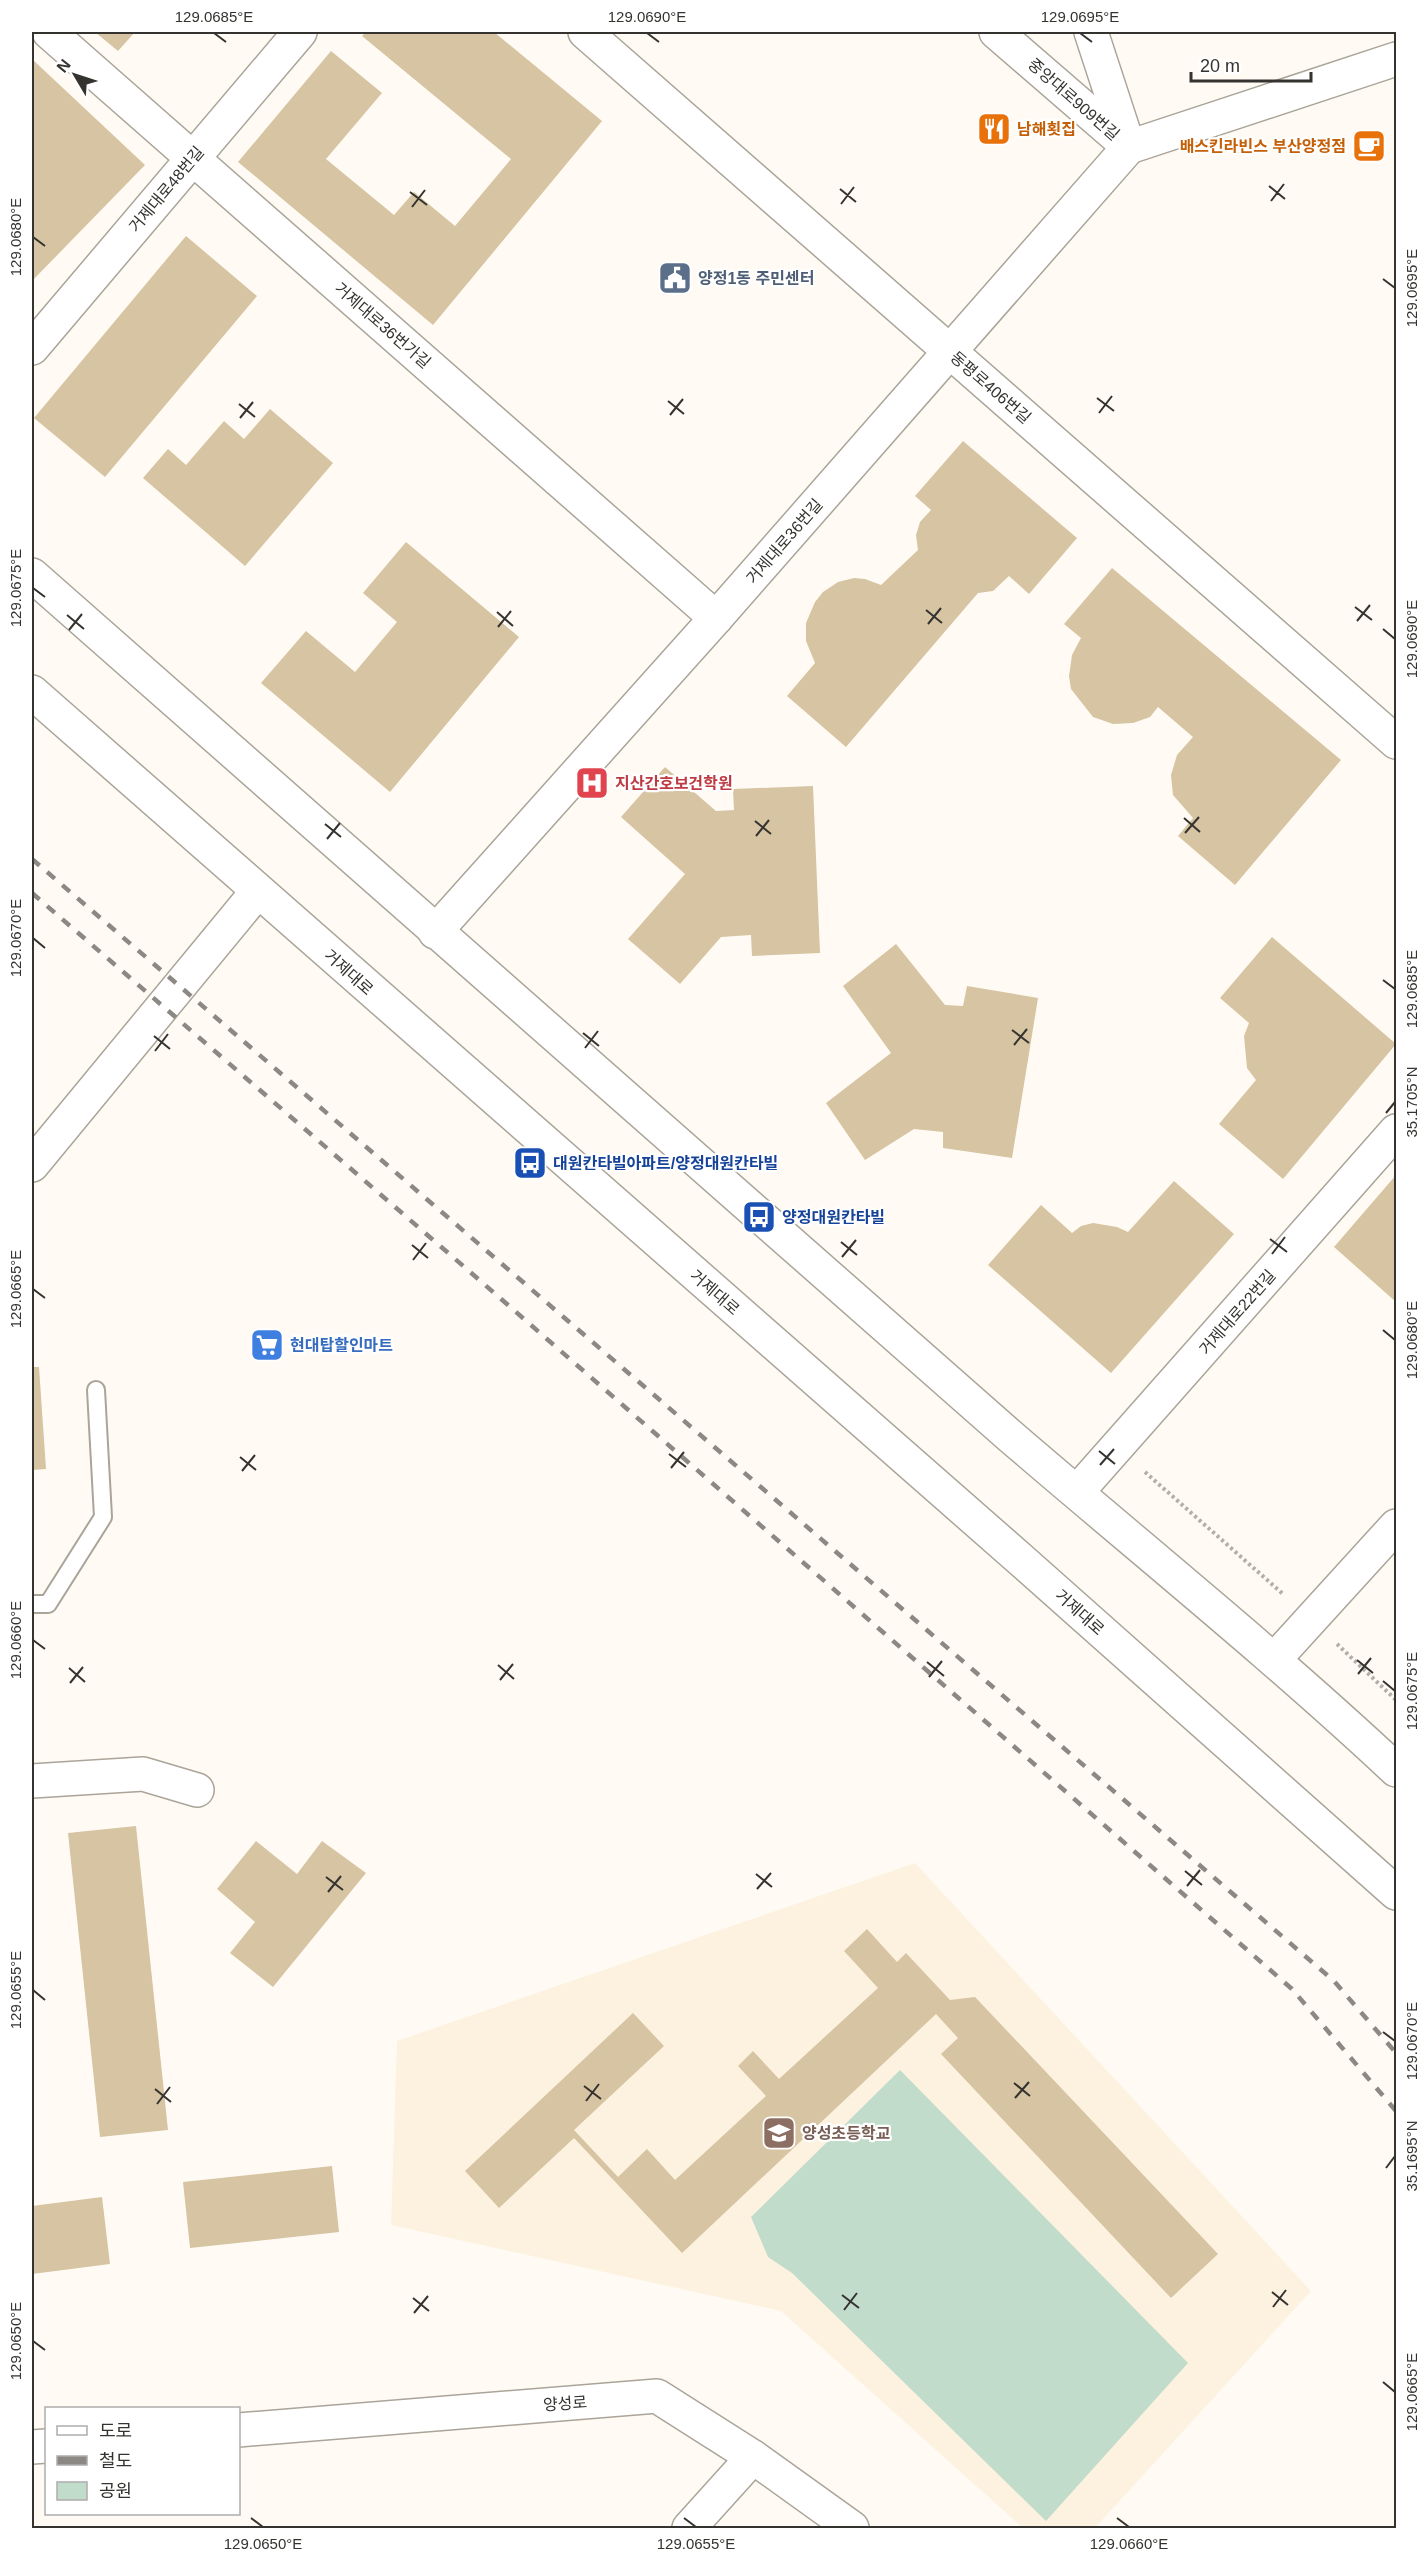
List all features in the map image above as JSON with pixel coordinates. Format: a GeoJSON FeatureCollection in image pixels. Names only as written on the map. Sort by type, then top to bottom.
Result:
{"type":"FeatureCollection","features":[{"type":"Feature","properties":{"kind":"street","name":"거제대로36번가길"},"geometry":{"type":"LineString","coordinates":[[49,32],[716,618]]}},
{"type":"Feature","properties":{"kind":"street","name":"거제대로48번길"},"geometry":{"type":"LineString","coordinates":[[32,348],[300,32]]}},
{"type":"Feature","properties":{"kind":"street","name":"동평로406번길"},"geometry":{"type":"LineString","coordinates":[[585,32],[1396,742]]}},
{"type":"Feature","properties":{"kind":"street","name":"중앙대로909번길"},"geometry":{"type":"LineString","coordinates":[[996,32],[1129,147],[1396,59]]}},
{"type":"Feature","properties":{"kind":"street"},"geometry":{"type":"LineString","coordinates":[[1091,32],[1129,147]]}},
{"type":"Feature","properties":{"kind":"street","name":"거제대로36번길"},"geometry":{"type":"LineString","coordinates":[[435,932],[716,618],[1129,147]]}},
{"type":"Feature","properties":{"kind":"street"},"geometry":{"type":"LineString","coordinates":[[32,574],[435,932],[1077,1492],[1390,1759]]}},
{"type":"Feature","properties":{"kind":"street","name":"거제대로"},"geometry":{"type":"LineString","coordinates":[[32,692],[257,892],[1011,1551],[1396,1893]]}},
{"type":"Feature","properties":{"kind":"street"},"geometry":{"type":"LineString","coordinates":[[32,1165],[257,892]]}},
{"type":"Feature","properties":{"kind":"street","name":"거제대로22번길"},"geometry":{"type":"LineString","coordinates":[[1077,1492],[1396,1131]]}},
{"type":"Feature","properties":{"kind":"street"},"geometry":{"type":"LineString","coordinates":[[1274,1660],[1396,1526]]}},
{"type":"Feature","properties":{"kind":"street"},"geometry":{"type":"LineString","coordinates":[[32,1781],[144,1774],[197,1790]]}},
{"type":"Feature","properties":{"kind":"street","name":"양성로"},"geometry":{"type":"LineString","coordinates":[[240,2430],[657,2396],[753,2457],[852,2529]]}},
{"type":"Feature","properties":{"kind":"street"},"geometry":{"type":"LineString","coordinates":[[689,2529],[753,2457]]}},
{"type":"Feature","properties":{"kind":"lane"},"geometry":{"type":"LineString","coordinates":[[32,1604],[48,1604],[103,1517],[96,1390]]}},
{"type":"Feature","properties":{"kind":"path"},"geometry":{"type":"LineString","coordinates":[[1118,1448],[1312,1620],[1396,1700]]}},
{"type":"Feature","properties":{"kind":"shaded area","name":"양성초등학교"},"geometry":{"type":"Polygon","coordinates":[[[915,1863],[1311,2291],[1095,2528],[1023,2528],[781,2311],[391,2225],[397,2041],[915,1863]]]}},
{"type":"Feature","properties":{"kind":"green space"},"geometry":{"type":"Polygon","coordinates":[[[900,2070],[1188,2363],[1046,2521],[792,2273],[768,2257],[751,2217],[900,2070]]]}},
{"type":"Feature","properties":{"kind":"building"},"geometry":{"type":"Polygon","coordinates":[[[95,32],[135,32],[118,51],[95,32]]]}},
{"type":"Feature","properties":{"kind":"building"},"geometry":{"type":"Polygon","coordinates":[[[366,32],[494,32],[602,121],[433,325],[238,162],[331,51],[382,93],[326,159],[394,215],[414,192],[455,226],[511,159],[362,36],[366,32]]]}},
{"type":"Feature","properties":{"kind":"building"},"geometry":{"type":"Polygon","coordinates":[[[32,59],[145,165],[32,281],[32,59]]]}},
{"type":"Feature","properties":{"kind":"building"},"geometry":{"type":"Polygon","coordinates":[[[186,236],[257,296],[105,477],[34,418],[186,236]]]}},
{"type":"Feature","properties":{"kind":"building"},"geometry":{"type":"Polygon","coordinates":[[[270,409],[333,463],[245,566],[143,478],[168,449],[186,465],[224,421],[244,439],[270,409]]]}},
{"type":"Feature","properties":{"kind":"building"},"geometry":{"type":"Polygon","coordinates":[[[963,441],[1077,538],[1029,594],[1009,576],[993,591],[978,593],[846,747],[787,696],[815,663],[806,641],[806,623],[815,602],[823,592],[838,582],[854,578],[881,585],[918,550],[916,535],[920,522],[931,510],[915,496],[963,441]]]}},
{"type":"Feature","properties":{"kind":"building"},"geometry":{"type":"Polygon","coordinates":[[[406,542],[519,637],[390,792],[261,683],[306,631],[355,672],[397,622],[363,593],[406,542]]]}},
{"type":"Feature","properties":{"kind":"building"},"geometry":{"type":"Polygon","coordinates":[[[1112,568],[1341,760],[1235,885],[1178,836],[1193,818],[1173,795],[1171,775],[1177,755],[1193,737],[1158,707],[1150,717],[1133,723],[1113,724],[1093,717],[1071,689],[1069,676],[1072,655],[1081,638],[1064,624],[1112,568]]]}},
{"type":"Feature","properties":{"kind":"building"},"geometry":{"type":"Polygon","coordinates":[[[665,767],[716,811],[734,810],[733,789],[813,786],[820,953],[752,956],[751,935],[721,937],[680,984],[628,939],[685,874],[621,817],[665,767]]]}},
{"type":"Feature","properties":{"kind":"building"},"geometry":{"type":"Polygon","coordinates":[[[1272,937],[1396,1044],[1283,1179],[1219,1124],[1256,1080],[1247,1068],[1244,1036],[1249,1023],[1220,998],[1272,937]]]}},
{"type":"Feature","properties":{"kind":"building"},"geometry":{"type":"Polygon","coordinates":[[[896,944],[945,1005],[963,1006],[967,986],[1038,998],[1012,1158],[943,1148],[943,1132],[914,1129],[865,1160],[826,1103],[891,1053],[843,986],[896,944]]]}},
{"type":"Feature","properties":{"kind":"building"},"geometry":{"type":"Polygon","coordinates":[[[1396,1175],[1396,1302],[1334,1247],[1396,1175]]]}},
{"type":"Feature","properties":{"kind":"building"},"geometry":{"type":"Polygon","coordinates":[[[1174,1181],[1234,1234],[1111,1373],[988,1265],[1041,1205],[1072,1233],[1081,1226],[1093,1223],[1117,1227],[1128,1232],[1174,1181]]]}},
{"type":"Feature","properties":{"kind":"building"},"geometry":{"type":"Polygon","coordinates":[[[32,1367],[39,1367],[46,1469],[32,1470],[32,1367]]]}},
{"type":"Feature","properties":{"kind":"building"},"geometry":{"type":"Polygon","coordinates":[[[136,1826],[168,2130],[100,2137],[68,1833],[136,1826]]]}},
{"type":"Feature","properties":{"kind":"building"},"geometry":{"type":"Polygon","coordinates":[[[256,1841],[297,1874],[322,1841],[366,1873],[273,1987],[230,1953],[255,1922],[217,1889],[256,1841]]]}},
{"type":"Feature","properties":{"kind":"building"},"geometry":{"type":"Polygon","coordinates":[[[867,1929],[897,1962],[906,1953],[950,2000],[975,1997],[1218,2254],[1171,2298],[941,2054],[958,2038],[936,2014],[682,2253],[574,2138],[499,2208],[465,2171],[633,2013],[664,2046],[574,2130],[618,2177],[647,2149],[675,2180],[766,2096],[738,2066],[753,2051],[779,2079],[878,1988],[844,1951],[867,1929]]]}},
{"type":"Feature","properties":{"kind":"building"},"geometry":{"type":"Polygon","coordinates":[[[332,2166],[339,2232],[190,2248],[183,2182],[332,2166]]]}},
{"type":"Feature","properties":{"kind":"building"},"geometry":{"type":"Polygon","coordinates":[[[102,2197],[110,2264],[32,2274],[32,2206],[102,2197]]]}},
{"type":"Feature","properties":{"kind":"railway"},"geometry":{"type":"LineString","coordinates":[[32,859],[1334,1981],[1396,2053]]}},
{"type":"Feature","properties":{"kind":"railway"},"geometry":{"type":"LineString","coordinates":[[32,893],[1292,1989],[1396,2111]]}},
{"type":"Feature","properties":{"kind":"place","name":"남해횟집"},"geometry":{"type":"Point","coordinates":[994,129]}},
{"type":"Feature","properties":{"kind":"place","name":"배스킨라빈스 부산양정점"},"geometry":{"type":"Point","coordinates":[1369,146]}},
{"type":"Feature","properties":{"kind":"place","name":"양정1동 주민센터"},"geometry":{"type":"Point","coordinates":[675,278]}},
{"type":"Feature","properties":{"kind":"place","name":"지산간호보건학원"},"geometry":{"type":"Point","coordinates":[592,783]}},
{"type":"Feature","properties":{"kind":"place","name":"대원칸타빌아파트/양정대원칸타빌"},"geometry":{"type":"Point","coordinates":[530,1163]}},
{"type":"Feature","properties":{"kind":"place","name":"양정대원칸타빌"},"geometry":{"type":"Point","coordinates":[759,1217]}},
{"type":"Feature","properties":{"kind":"place","name":"현대탑할인마트"},"geometry":{"type":"Point","coordinates":[267,1345]}},
{"type":"Feature","properties":{"kind":"place","name":"양성초등학교"},"geometry":{"type":"Point","coordinates":[779,2133]}}]}
